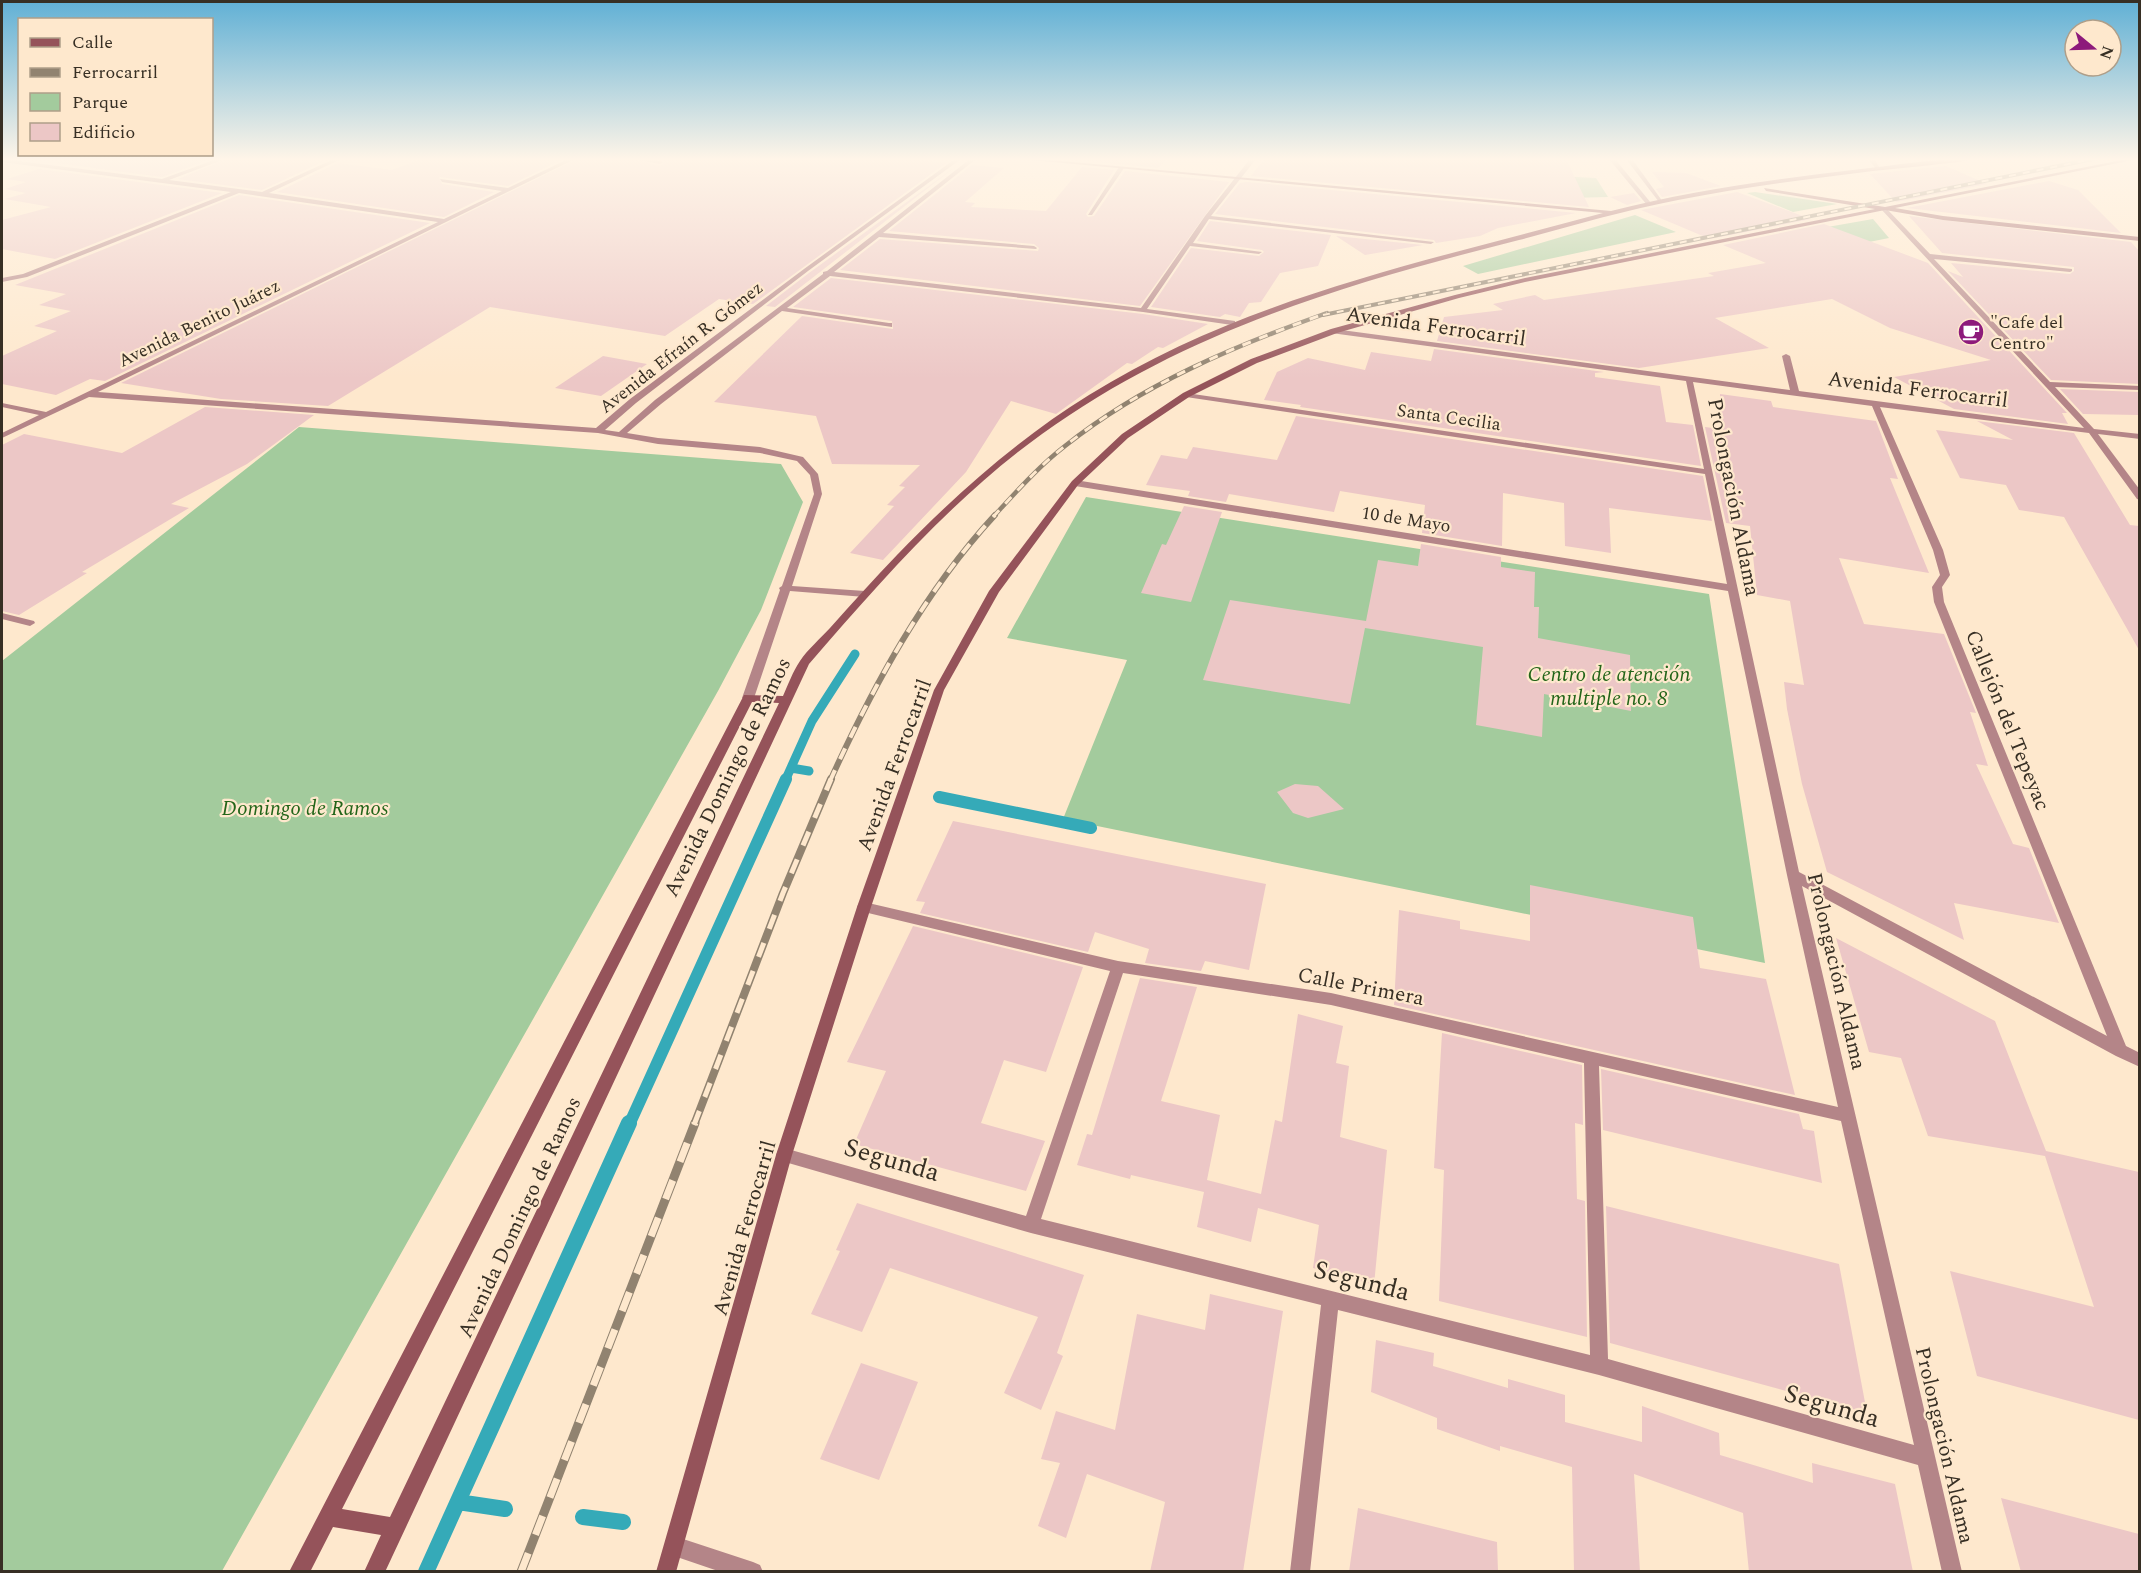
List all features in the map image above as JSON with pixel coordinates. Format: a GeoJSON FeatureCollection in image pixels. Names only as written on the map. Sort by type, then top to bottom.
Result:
{"type":"FeatureCollection","features":[{"type":"Feature","properties":{"kind":"street"},"geometry":{"type":"LineString","coordinates":[[2,280],[25,276],[135,232]]}},
{"type":"Feature","properties":{"kind":"street","name":"Avenida Benito Juárez"},"geometry":{"type":"LineString","coordinates":[[2,436],[421,232]]}},
{"type":"Feature","properties":{"kind":"street","name":"Avenida Efraín R. Gómez"},"geometry":{"type":"LineString","coordinates":[[598,431],[633,401],[857,232]]}},
{"type":"Feature","properties":{"kind":"street","name":"Avenida Efraín R. Gómez"},"geometry":{"type":"LineString","coordinates":[[620,435],[658,402],[882,232]]}},
{"type":"Feature","properties":{"kind":"street"},"geometry":{"type":"LineString","coordinates":[[1143,310],[1197,232]]}},
{"type":"Feature","properties":{"kind":"street"},"geometry":{"type":"LineString","coordinates":[[1345,232],[1431,242]]}},
{"type":"Feature","properties":{"kind":"street","name":"Avenida Domingo de Ramos"},"geometry":{"type":"LineString","coordinates":[[374,1572],[804,663],[866,594],[957,500],[1037,433],[1106,387],[1232,323],[1286,303],[1423,262],[1539,232]]}},
{"type":"Feature","properties":{"kind":"street"},"geometry":{"type":"LineString","coordinates":[[1334,331],[1457,296],[1525,280],[1762,232]]}},
{"type":"Feature","properties":{"kind":"street"},"geometry":{"type":"LineString","coordinates":[[1905,232],[2091,430],[2139,498]]}},
{"type":"Feature","properties":{"kind":"street"},"geometry":{"type":"LineString","coordinates":[[2071,232],[2139,240]]}},
{"type":"Feature","properties":{"kind":"street"},"geometry":{"type":"LineString","coordinates":[[879,235],[1034,248]]}},
{"type":"Feature","properties":{"kind":"street"},"geometry":{"type":"LineString","coordinates":[[1189,244],[1259,252]]}},
{"type":"Feature","properties":{"kind":"street"},"geometry":{"type":"LineString","coordinates":[[1927,256],[2070,270]]}},
{"type":"Feature","properties":{"kind":"street"},"geometry":{"type":"LineString","coordinates":[[806,270],[1143,310],[1232,323]]}},
{"type":"Feature","properties":{"kind":"street"},"geometry":{"type":"LineString","coordinates":[[780,309],[889,325]]}},
{"type":"Feature","properties":{"kind":"street","name":"Avenida Ferrocarril"},"geometry":{"type":"LineString","coordinates":[[666,1572],[784,1155],[864,907],[939,690],[994,591],[1075,483],[1125,436],[1186,395],[1254,361],[1334,331],[1875,404],[2139,436]]}},
{"type":"Feature","properties":{"kind":"street"},"geometry":{"type":"LineString","coordinates":[[1786,356],[1795,393]]}},
{"type":"Feature","properties":{"kind":"street","name":"Prolongación Aldama"},"geometry":{"type":"LineString","coordinates":[[1689,379],[1793,875],[1952,1572]]}},
{"type":"Feature","properties":{"kind":"street"},"geometry":{"type":"LineString","coordinates":[[2047,384],[2139,388]]}},
{"type":"Feature","properties":{"kind":"street"},"geometry":{"type":"LineString","coordinates":[[86,394],[598,431],[760,450],[800,459],[814,474],[818,494],[748,698],[785,700]]}},
{"type":"Feature","properties":{"kind":"street","name":"Santa Cecilia"},"geometry":{"type":"LineString","coordinates":[[1186,395],[1707,472]]}},
{"type":"Feature","properties":{"kind":"street","name":"Callejón del Tepeyac"},"geometry":{"type":"LineString","coordinates":[[1875,404],[1938,550],[1945,575],[1937,588],[1939,602],[2121,1052]]}},
{"type":"Feature","properties":{"kind":"street"},"geometry":{"type":"LineString","coordinates":[[2,405],[46,414]]}},
{"type":"Feature","properties":{"kind":"street","name":"10 de Mayo"},"geometry":{"type":"LineString","coordinates":[[1075,483],[1731,588]]}},
{"type":"Feature","properties":{"kind":"street"},"geometry":{"type":"LineString","coordinates":[[784,588],[866,594]]}},
{"type":"Feature","properties":{"kind":"street"},"geometry":{"type":"LineString","coordinates":[[2,616],[30,623]]}},
{"type":"Feature","properties":{"kind":"street","name":"Avenida Domingo de Ramos"},"geometry":{"type":"LineString","coordinates":[[299,1572],[748,698]]}},
{"type":"Feature","properties":{"kind":"street"},"geometry":{"type":"LineString","coordinates":[[1793,875],[2139,1061]]}},
{"type":"Feature","properties":{"kind":"street","name":"Calle Primera"},"geometry":{"type":"LineString","coordinates":[[864,907],[1118,967],[1331,999],[1848,1116]]}},
{"type":"Feature","properties":{"kind":"street"},"geometry":{"type":"LineString","coordinates":[[1031,1225],[1118,967]]}},
{"type":"Feature","properties":{"kind":"street"},"geometry":{"type":"LineString","coordinates":[[1591,1058],[1599,1366]]}},
{"type":"Feature","properties":{"kind":"street","name":"Segunda"},"geometry":{"type":"LineString","coordinates":[[784,1155],[1031,1225],[1599,1366],[1926,1458]]}},
{"type":"Feature","properties":{"kind":"street"},"geometry":{"type":"LineString","coordinates":[[1300,1572],[1330,1299]]}},
{"type":"Feature","properties":{"kind":"street"},"geometry":{"type":"LineString","coordinates":[[328,1516],[396,1528]]}},
{"type":"Feature","properties":{"kind":"street"},"geometry":{"type":"LineString","coordinates":[[674,1546],[753,1572]]}},
{"type":"Feature","properties":{"kind":"green space"},"geometry":{"type":"Polygon","coordinates":[[[1576,232],[1674,232],[1478,274],[1463,266],[1576,232]]]}},
{"type":"Feature","properties":{"kind":"green space"},"geometry":{"type":"Polygon","coordinates":[[[1824,232],[1884,232],[1889,238],[1854,245],[1824,232]]]}},
{"type":"Feature","properties":{"kind":"green space","name":"Domingo de Ramos"},"geometry":{"type":"Polygon","coordinates":[[[299,427],[781,464],[803,502],[761,610],[718,691],[222,1571],[2,1571],[2,661],[299,427]]]}},
{"type":"Feature","properties":{"kind":"green space","name":"Centro de atención multiple no. 8"},"geometry":{"type":"Polygon","coordinates":[[[1086,497],[1709,594],[1765,963],[1063,819],[1127,660],[1007,638],[1086,497]]]}},
{"type":"Feature","properties":{"kind":"building"},"geometry":{"type":"Polygon","coordinates":[[[2,232],[122,232],[55,259],[2,249],[2,232]]]}},
{"type":"Feature","properties":{"kind":"building"},"geometry":{"type":"Polygon","coordinates":[[[146,232],[411,232],[105,381],[90,379],[56,395],[2,384],[2,356],[57,331],[34,326],[71,311],[39,305],[66,294],[15,285],[146,232]]]}},
{"type":"Feature","properties":{"kind":"building"},"geometry":{"type":"Polygon","coordinates":[[[428,232],[851,232],[753,304],[719,299],[665,336],[490,307],[328,406],[221,399],[121,383],[428,232]]]}},
{"type":"Feature","properties":{"kind":"building"},"geometry":{"type":"Polygon","coordinates":[[[865,232],[871,232],[775,307],[766,306],[865,232]]]}},
{"type":"Feature","properties":{"kind":"building"},"geometry":{"type":"Polygon","coordinates":[[[905,232],[1193,232],[1140,306],[840,270],[880,239],[1038,251],[1039,248],[1034,244],[905,232]]]}},
{"type":"Feature","properties":{"kind":"building"},"geometry":{"type":"Polygon","coordinates":[[[1203,232],[1309,232],[1331,235],[1318,266],[1280,273],[1261,302],[1249,303],[1240,317],[1225,314],[1220,317],[1151,307],[1191,248],[1259,256],[1264,252],[1197,241],[1203,232]]]}},
{"type":"Feature","properties":{"kind":"building"},"geometry":{"type":"Polygon","coordinates":[[[1370,232],[1488,232],[1480,236],[1436,243],[1434,240],[1370,232]]]}},
{"type":"Feature","properties":{"kind":"building"},"geometry":{"type":"Polygon","coordinates":[[[1694,232],[1743,232],[1710,239],[1694,232]]]}},
{"type":"Feature","properties":{"kind":"building"},"geometry":{"type":"Polygon","coordinates":[[[1784,232],[1846,232],[1928,263],[2067,413],[2062,413],[2068,424],[1954,409],[1894,377],[1991,360],[1890,328],[1832,299],[1715,318],[1769,348],[1639,368],[1437,341],[1444,317],[1503,310],[1493,304],[1535,295],[1544,300],[1714,276],[1708,273],[1766,263],[1723,245],[1784,232]]]}},
{"type":"Feature","properties":{"kind":"building"},"geometry":{"type":"Polygon","coordinates":[[[1924,232],[2049,232],[2131,242],[2139,251],[2139,384],[2051,380],[1948,271],[1963,277],[1951,263],[2070,274],[2074,271],[2074,267],[1942,253],[1924,232]]]}},
{"type":"Feature","properties":{"kind":"building"},"geometry":{"type":"Polygon","coordinates":[[[1336,236],[1423,245],[1365,255],[1336,236]]]}},
{"type":"Feature","properties":{"kind":"building"},"geometry":{"type":"Polygon","coordinates":[[[831,278],[1143,314],[1208,324],[1163,348],[1158,347],[1132,364],[1127,363],[1056,414],[1011,401],[966,472],[883,560],[850,553],[894,506],[887,505],[905,487],[899,486],[920,465],[832,464],[816,416],[714,402],[802,316],[893,329],[892,321],[793,307],[831,278]]]}},
{"type":"Feature","properties":{"kind":"building"},"geometry":{"type":"Polygon","coordinates":[[[1434,349],[1604,372],[1595,373],[1595,377],[1660,386],[1666,422],[1693,425],[1701,466],[1264,400],[1277,372],[1308,358],[1365,370],[1371,352],[1431,361],[1434,349]]]}},
{"type":"Feature","properties":{"kind":"building"},"geometry":{"type":"Polygon","coordinates":[[[603,356],[647,364],[601,396],[555,388],[603,356]]]}},
{"type":"Feature","properties":{"kind":"building"},"geometry":{"type":"Polygon","coordinates":[[[2060,389],[2139,392],[2139,415],[2083,414],[2060,389]]]}},
{"type":"Feature","properties":{"kind":"building"},"geometry":{"type":"Polygon","coordinates":[[[1720,394],[1771,401],[1773,407],[1876,421],[1898,479],[1890,478],[1929,573],[1839,558],[1864,624],[1944,634],[1976,713],[1970,712],[1988,766],[1976,764],[2013,844],[2029,848],[2059,923],[1954,903],[1964,940],[1827,872],[1802,784],[1787,709],[1784,682],[1804,685],[1790,601],[1757,595],[1750,526],[1726,523],[1705,427],[1720,429],[1720,394]]]}},
{"type":"Feature","properties":{"kind":"building"},"geometry":{"type":"Polygon","coordinates":[[[205,407],[314,415],[247,464],[171,504],[189,508],[82,572],[87,573],[19,615],[2,611],[2,445],[24,434],[122,453],[205,407]]]}},
{"type":"Feature","properties":{"kind":"building"},"geometry":{"type":"Polygon","coordinates":[[[1296,416],[1703,476],[1712,521],[1609,508],[1611,553],[1565,546],[1564,503],[1503,493],[1502,546],[1422,533],[1425,505],[1340,491],[1334,512],[1229,494],[1226,502],[1188,496],[1190,491],[1146,485],[1161,455],[1187,459],[1193,447],[1277,460],[1296,416]]]}},
{"type":"Feature","properties":{"kind":"building"},"geometry":{"type":"Polygon","coordinates":[[[1977,421],[2074,433],[2130,525],[2139,526],[2139,650],[2064,517],[2019,510],[2006,485],[1960,478],[1936,430],[2013,440],[1977,421]]]}},
{"type":"Feature","properties":{"kind":"building"},"geometry":{"type":"Polygon","coordinates":[[[1184,506],[1222,512],[1191,602],[1141,593],[1162,544],[1166,545],[1184,506]]]}},
{"type":"Feature","properties":{"kind":"building"},"geometry":{"type":"Polygon","coordinates":[[[1421,544],[1501,557],[1501,567],[1535,572],[1534,607],[1539,607],[1538,638],[1630,655],[1631,711],[1544,694],[1542,737],[1476,725],[1483,647],[1365,628],[1350,704],[1203,680],[1230,600],[1366,621],[1378,560],[1418,566],[1421,544]]]}},
{"type":"Feature","properties":{"kind":"building"},"geometry":{"type":"Polygon","coordinates":[[[1295,784],[1318,786],[1344,809],[1308,818],[1293,813],[1277,792],[1295,784]]]}},
{"type":"Feature","properties":{"kind":"building"},"geometry":{"type":"Polygon","coordinates":[[[953,821],[1266,884],[1249,970],[1205,961],[1201,971],[1145,963],[1149,949],[1095,932],[1088,952],[920,913],[925,902],[916,901],[953,821]]]}},
{"type":"Feature","properties":{"kind":"building"},"geometry":{"type":"Polygon","coordinates":[[[1530,885],[1693,917],[1700,968],[1766,979],[1795,1095],[1394,1005],[1399,910],[1460,921],[1460,929],[1530,941],[1530,885]]]}},
{"type":"Feature","properties":{"kind":"building"},"geometry":{"type":"Polygon","coordinates":[[[913,926],[1083,967],[1046,1072],[1004,1060],[981,1123],[1045,1141],[1026,1191],[854,1144],[886,1071],[847,1062],[913,926]]]}},
{"type":"Feature","properties":{"kind":"building"},"geometry":{"type":"Polygon","coordinates":[[[1836,938],[1995,1021],[2046,1151],[2139,1172],[2139,1420],[1977,1376],[1950,1271],[2094,1307],[2045,1156],[1928,1136],[1901,1058],[1869,1052],[1836,938]]]}},
{"type":"Feature","properties":{"kind":"building"},"geometry":{"type":"Polygon","coordinates":[[[1140,978],[1197,987],[1161,1101],[1220,1115],[1207,1180],[1261,1194],[1275,1120],[1282,1122],[1298,1014],[1343,1026],[1336,1063],[1349,1066],[1340,1137],[1387,1150],[1374,1285],[1313,1268],[1319,1225],[1258,1208],[1251,1242],[1197,1227],[1204,1192],[1131,1175],[1130,1179],[1077,1165],[1087,1134],[1092,1135],[1140,978]]]}},
{"type":"Feature","properties":{"kind":"building"},"geometry":{"type":"Polygon","coordinates":[[[1442,1033],[1582,1065],[1583,1125],[1575,1123],[1577,1199],[1585,1201],[1587,1337],[1439,1301],[1444,1170],[1434,1168],[1442,1033]]]}},
{"type":"Feature","properties":{"kind":"building"},"geometry":{"type":"Polygon","coordinates":[[[1601,1069],[1799,1114],[1803,1129],[1814,1131],[1822,1183],[1603,1130],[1601,1069]]]}},
{"type":"Feature","properties":{"kind":"building"},"geometry":{"type":"Polygon","coordinates":[[[857,1203],[1084,1275],[1057,1353],[1063,1356],[1041,1410],[1004,1393],[1038,1317],[890,1268],[862,1332],[811,1314],[840,1251],[836,1250],[857,1203]]]}},
{"type":"Feature","properties":{"kind":"building"},"geometry":{"type":"Polygon","coordinates":[[[1606,1206],[1839,1264],[1867,1413],[1610,1343],[1606,1206]]]}},
{"type":"Feature","properties":{"kind":"building"},"geometry":{"type":"Polygon","coordinates":[[[1210,1294],[1283,1311],[1243,1572],[1150,1572],[1165,1502],[1087,1474],[1066,1538],[1038,1526],[1060,1463],[1041,1459],[1056,1411],[1115,1430],[1137,1314],[1205,1330],[1210,1294]]]}},
{"type":"Feature","properties":{"kind":"building"},"geometry":{"type":"Polygon","coordinates":[[[1376,1340],[1434,1353],[1433,1366],[1508,1388],[1508,1379],[1565,1395],[1565,1422],[1642,1442],[1642,1406],[1719,1433],[1720,1455],[1813,1483],[1812,1463],[1895,1484],[1913,1572],[1749,1572],[1743,1513],[1634,1474],[1640,1572],[1574,1572],[1572,1467],[1500,1446],[1500,1451],[1437,1429],[1437,1418],[1371,1392],[1376,1340]]]}},
{"type":"Feature","properties":{"kind":"building"},"geometry":{"type":"Polygon","coordinates":[[[861,1363],[918,1382],[879,1480],[820,1459],[861,1363]]]}},
{"type":"Feature","properties":{"kind":"building"},"geometry":{"type":"Polygon","coordinates":[[[2001,1498],[2139,1534],[2139,1572],[2021,1572],[2001,1498]]]}},
{"type":"Feature","properties":{"kind":"building"},"geometry":{"type":"Polygon","coordinates":[[[1358,1508],[1497,1542],[1498,1572],[1349,1572],[1358,1508]]]}},
{"type":"Feature","properties":{"kind":"waterway"},"geometry":{"type":"LineString","coordinates":[[785,781],[812,721],[855,654]]}},
{"type":"Feature","properties":{"kind":"waterway"},"geometry":{"type":"LineString","coordinates":[[791,768],[809,771]]}},
{"type":"Feature","properties":{"kind":"waterway"},"geometry":{"type":"LineString","coordinates":[[629,1125],[786,779]]}},
{"type":"Feature","properties":{"kind":"waterway"},"geometry":{"type":"LineString","coordinates":[[939,797],[1091,828]]}},
{"type":"Feature","properties":{"kind":"waterway"},"geometry":{"type":"LineString","coordinates":[[426,1572],[629,1123]]}},
{"type":"Feature","properties":{"kind":"waterway"},"geometry":{"type":"LineString","coordinates":[[458,1502],[505,1509]]}},
{"type":"Feature","properties":{"kind":"waterway"},"geometry":{"type":"LineString","coordinates":[[583,1517],[623,1522]]}},
{"type":"Feature","properties":{"kind":"railway"},"geometry":{"type":"LineString","coordinates":[[1323,315],[1731,232]]}},
{"type":"Feature","properties":{"kind":"railway"},"geometry":{"type":"LineString","coordinates":[[993,517],[1055,454],[1126,404],[1158,385],[1224,353],[1327,313]]}},
{"type":"Feature","properties":{"kind":"railway"},"geometry":{"type":"LineString","coordinates":[[830,781],[864,710],[902,641],[945,576],[995,515]]}},
{"type":"Feature","properties":{"kind":"railway"},"geometry":{"type":"LineString","coordinates":[[694,1125],[783,893],[831,779]]}},
{"type":"Feature","properties":{"kind":"railway"},"geometry":{"type":"LineString","coordinates":[[521,1572],[695,1123]]}},
{"type":"Feature","properties":{"kind":"place","name":"\"Cafe del Centro\""},"geometry":{"type":"Point","coordinates":[1971,332]}}]}
